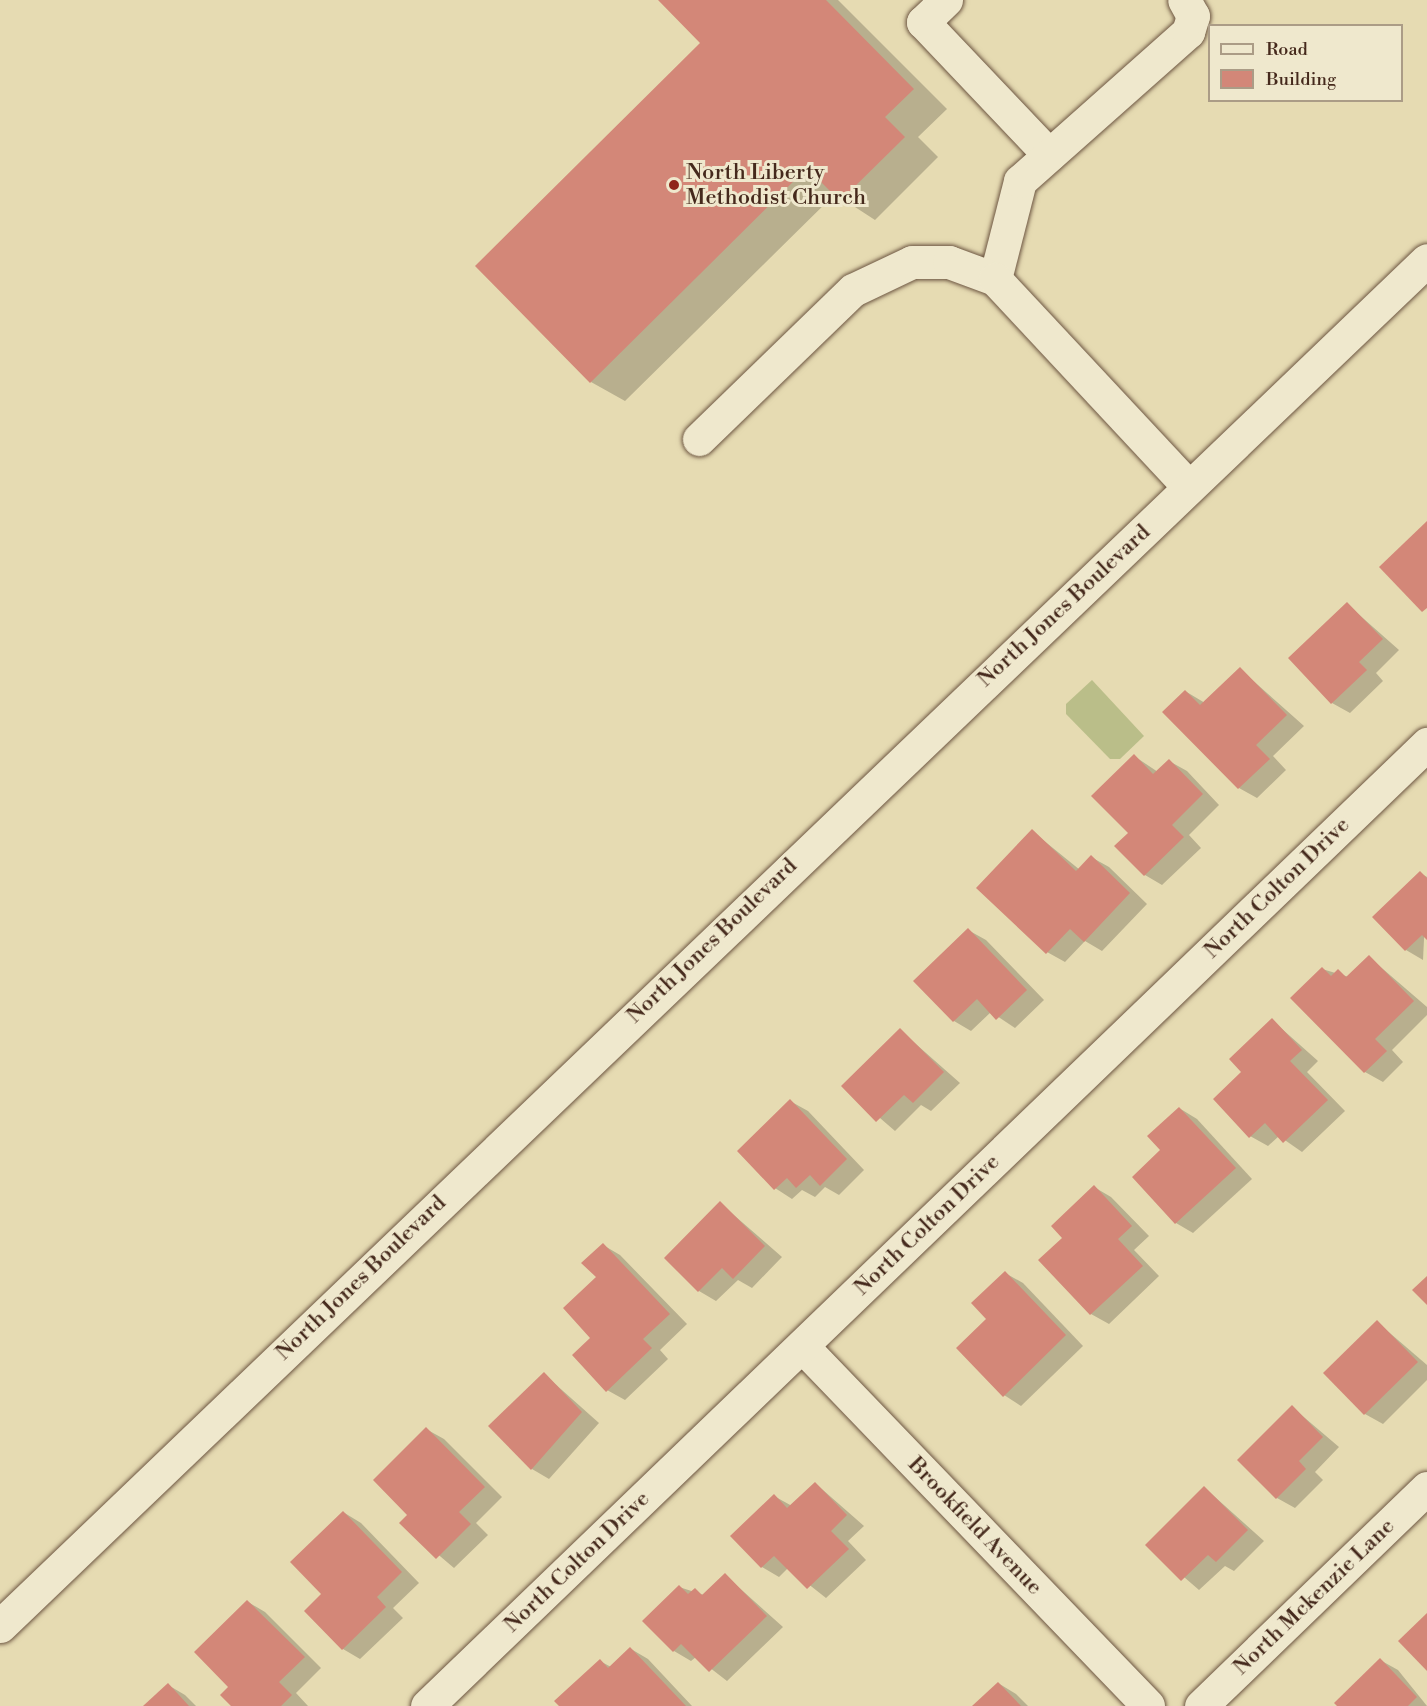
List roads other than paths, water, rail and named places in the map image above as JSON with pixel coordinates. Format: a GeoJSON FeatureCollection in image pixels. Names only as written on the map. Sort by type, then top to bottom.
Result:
{"type":"FeatureCollection","features":[{"type":"Feature","properties":{"kind":"street"},"geometry":{"type":"LineString","coordinates":[[946,0],[923,22],[1049,155]]}},
{"type":"Feature","properties":{"kind":"street"},"geometry":{"type":"LineString","coordinates":[[994,279],[1020,181],[1188,32],[1193,16],[1184,0]]}},
{"type":"Feature","properties":{"kind":"street","name":"North Jones Boulevard"},"geometry":{"type":"LineString","coordinates":[[0,1626],[1427,260]]}},
{"type":"Feature","properties":{"kind":"street"},"geometry":{"type":"LineString","coordinates":[[699,439],[853,290],[912,262],[949,262],[994,279],[1190,487]]}},
{"type":"Feature","properties":{"kind":"street","name":"North Colton Drive"},"geometry":{"type":"LineString","coordinates":[[427,1706],[1427,744]]}},
{"type":"Feature","properties":{"kind":"street","name":"Brookfield Avenue"},"geometry":{"type":"LineString","coordinates":[[802,1346],[1148,1706]]}},
{"type":"Feature","properties":{"kind":"street","name":"North Mckenzie Lane"},"geometry":{"type":"LineString","coordinates":[[1201,1706],[1427,1488]]}},
{"type":"Feature","properties":{"kind":"place","name":"North Liberty Methodist Church"},"geometry":{"type":"Point","coordinates":[674,185]}}]}
